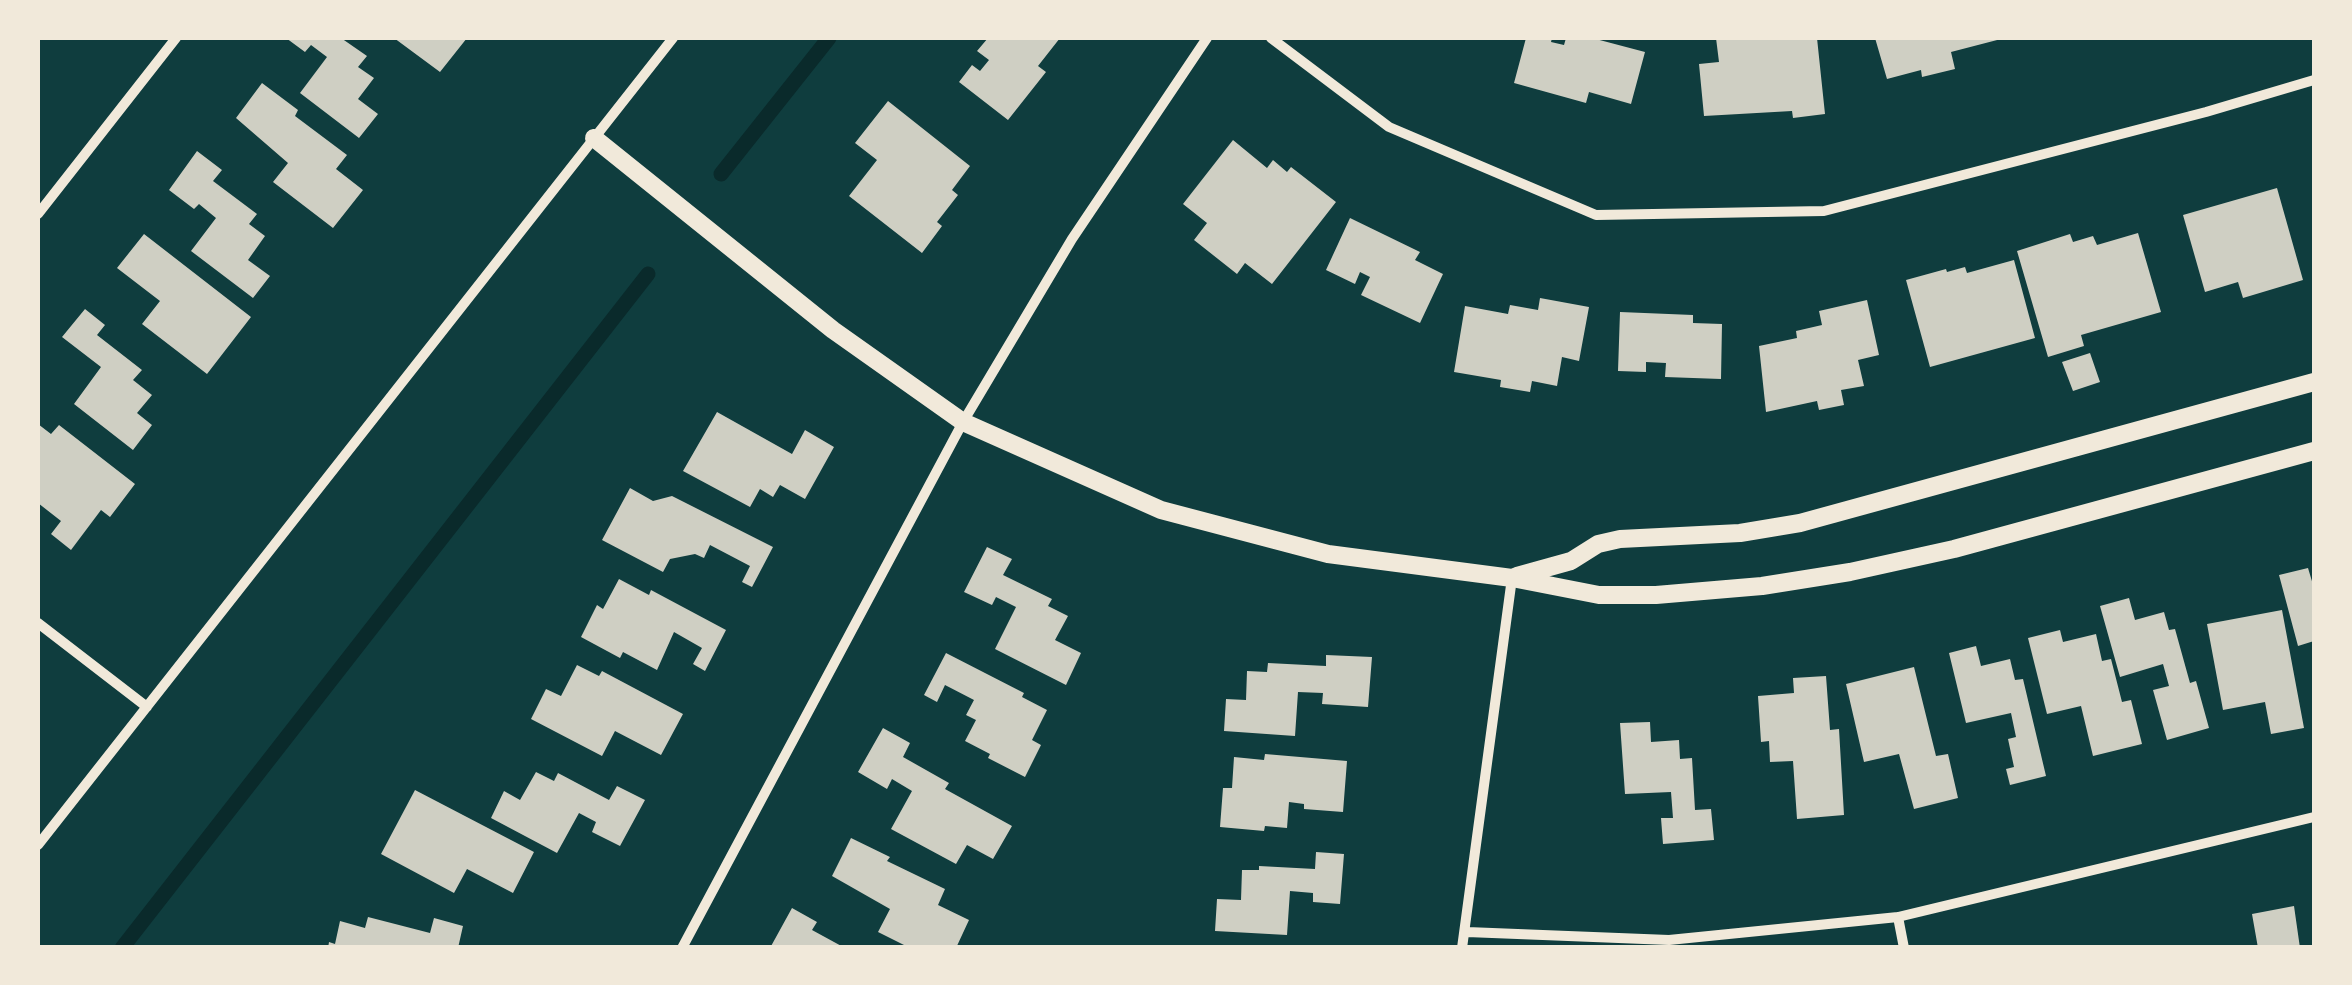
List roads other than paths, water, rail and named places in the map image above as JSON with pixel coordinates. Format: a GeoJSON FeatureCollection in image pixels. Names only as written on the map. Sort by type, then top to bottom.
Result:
{"type":"FeatureCollection","features":[{"type":"Feature","properties":{"kind":"street"},"geometry":{"type":"LineString","coordinates":[[38,214],[176,38]]}},
{"type":"Feature","properties":{"kind":"street"},"geometry":{"type":"LineString","coordinates":[[38,845],[673,38]]}},
{"type":"Feature","properties":{"kind":"street"},"geometry":{"type":"LineString","coordinates":[[682,948],[963,422],[1072,239],[1207,38]]}},
{"type":"Feature","properties":{"kind":"street"},"geometry":{"type":"LineString","coordinates":[[1271,38],[1390,127],[1596,215],[1824,212],[2314,80]]}},
{"type":"Feature","properties":{"kind":"street"},"geometry":{"type":"LineString","coordinates":[[594,138],[833,330],[963,422],[1161,510],[1328,554],[1512,578],[1599,595],[1656,595],[1798,580],[1954,549],[2314,451]]}},
{"type":"Feature","properties":{"kind":"street"},"geometry":{"type":"LineString","coordinates":[[1512,578],[1571,561],[1598,544],[1620,539],[1740,533],[1800,522],[2314,382]]}},
{"type":"Feature","properties":{"kind":"street"},"geometry":{"type":"LineString","coordinates":[[1462,948],[1512,578]]}},
{"type":"Feature","properties":{"kind":"street"},"geometry":{"type":"LineString","coordinates":[[38,623],[147,707]]}},
{"type":"Feature","properties":{"kind":"street"},"geometry":{"type":"LineString","coordinates":[[1467,932],[1669,940],[1898,917],[2314,818]]}},
{"type":"Feature","properties":{"kind":"street"},"geometry":{"type":"LineString","coordinates":[[1898,917],[1904,948]]}},
{"type":"Feature","properties":{"kind":"waterway"},"geometry":{"type":"LineString","coordinates":[[721,174],[829,38]]}},
{"type":"Feature","properties":{"kind":"waterway"},"geometry":{"type":"LineString","coordinates":[[122,948],[648,274]]}}]}
